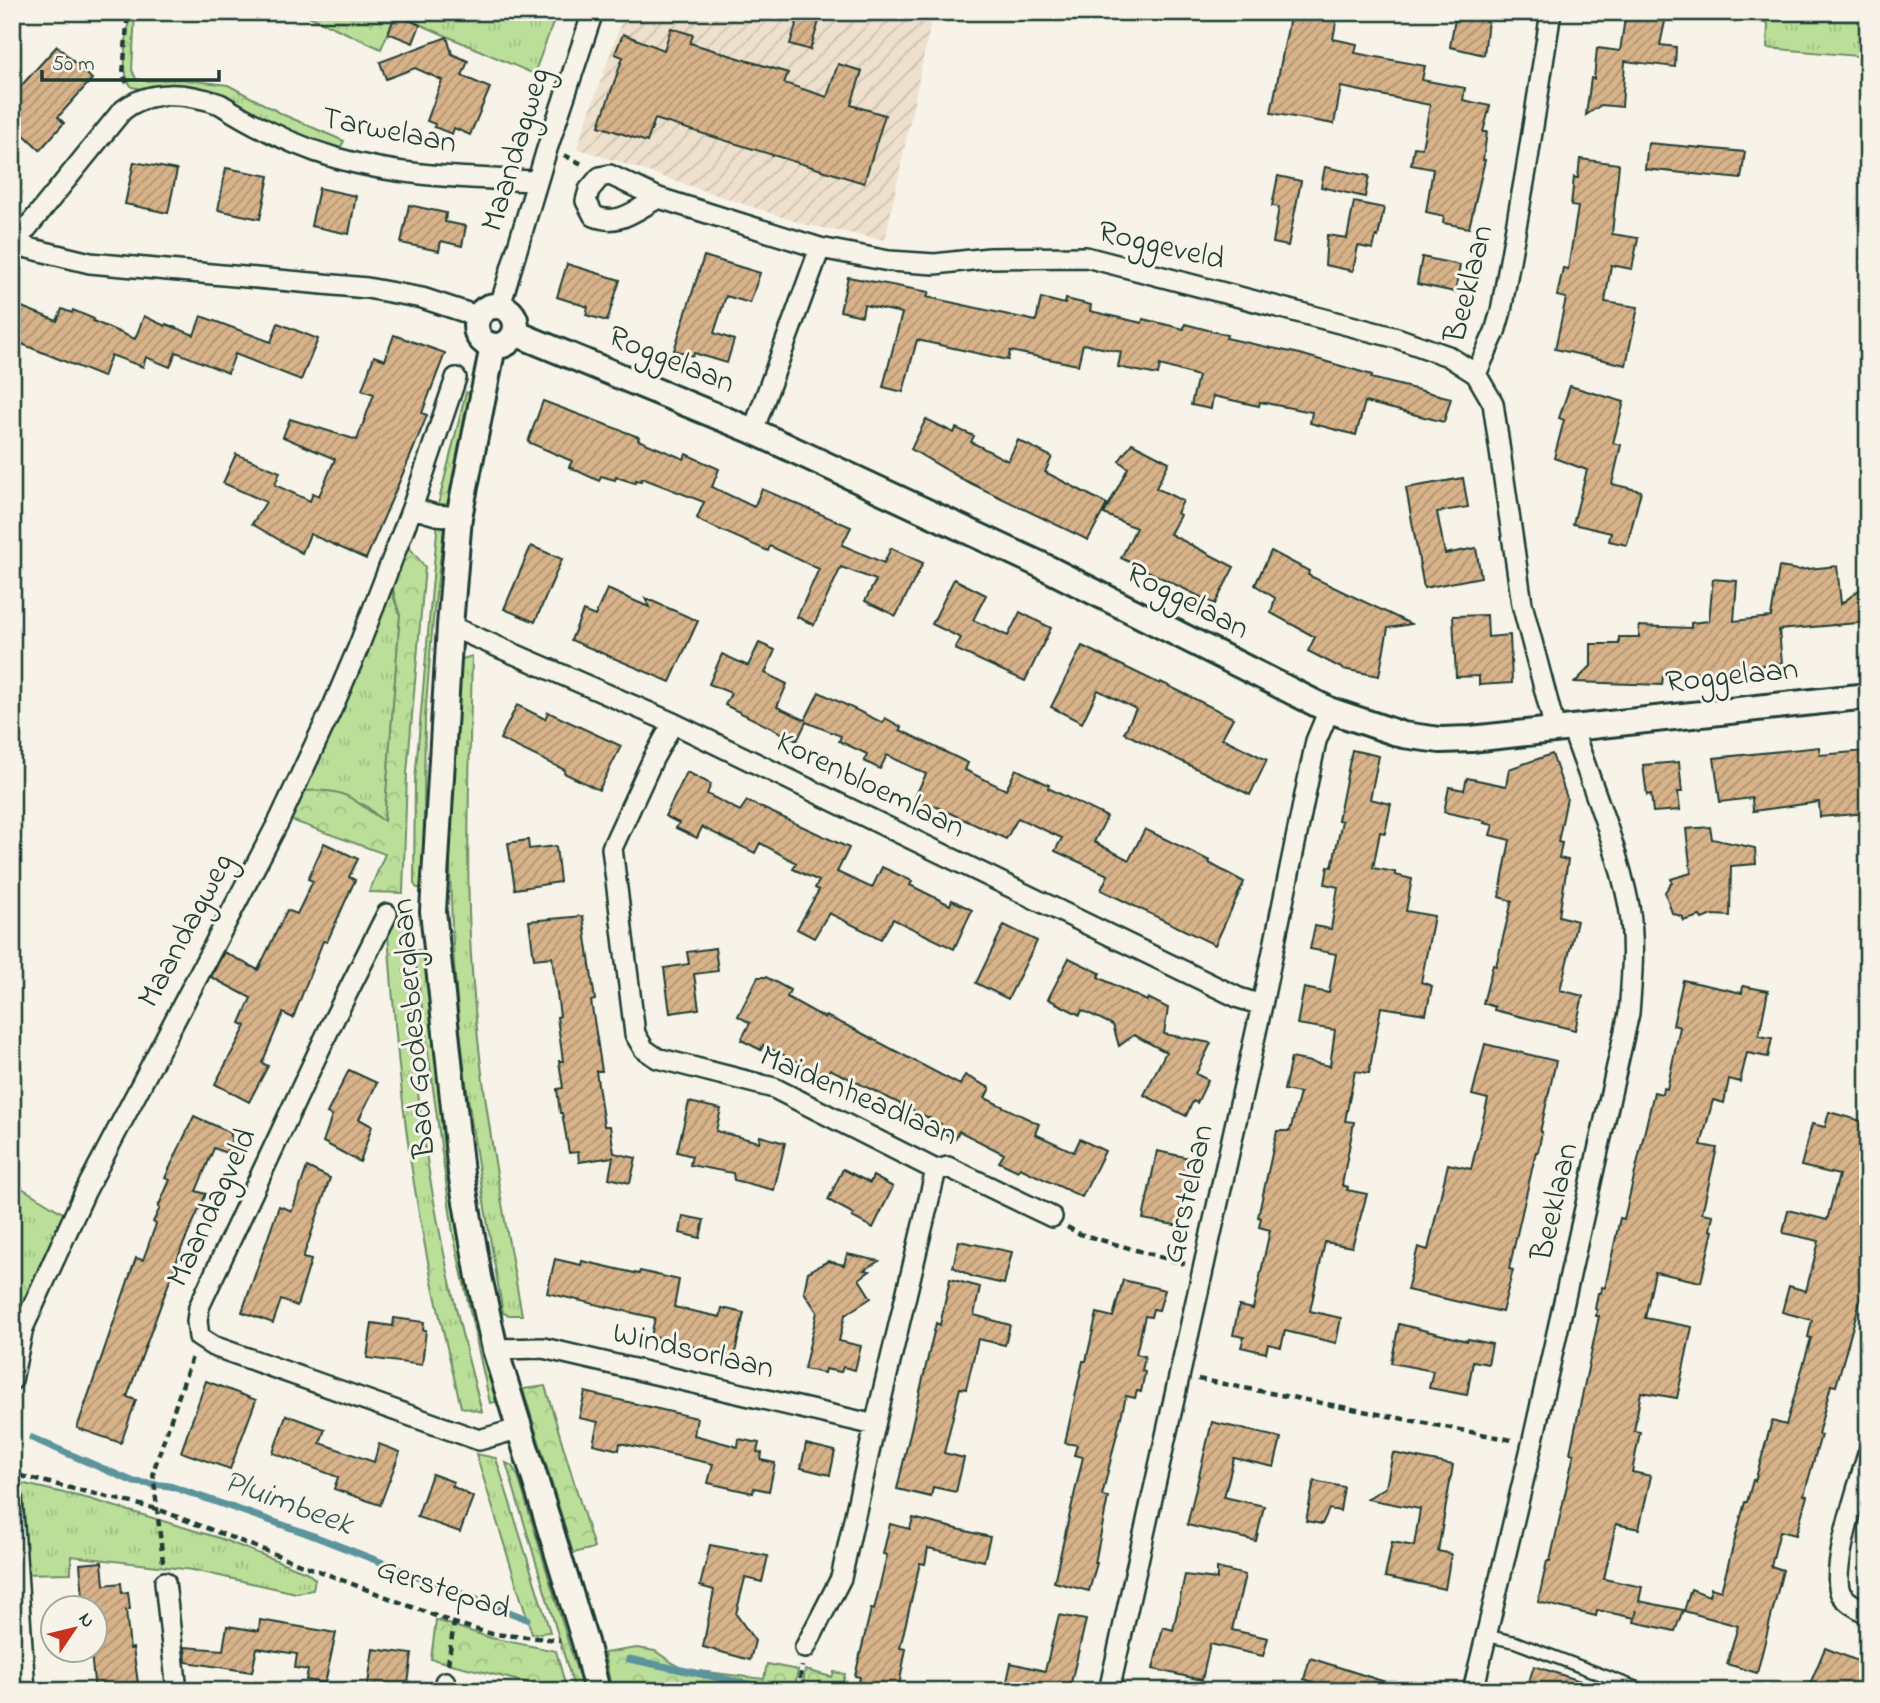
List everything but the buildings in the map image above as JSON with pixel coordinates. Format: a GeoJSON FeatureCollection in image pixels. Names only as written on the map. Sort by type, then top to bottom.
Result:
{"type":"FeatureCollection","features":[{"type":"Feature","properties":{"kind":"street","name":"Maandagweg"},"geometry":{"type":"LineString","coordinates":[[500,306],[547,149],[593,12]]}},
{"type":"Feature","properties":{"kind":"street","name":"Beeklaan"},"geometry":{"type":"LineString","coordinates":[[1473,1691],[1488,1636],[1629,1013],[1633,952],[1629,906],[1614,850],[1563,728],[1522,604],[1493,404],[1476,374],[1495,332],[1501,311],[1551,12]]}},
{"type":"Feature","properties":{"kind":"street","name":"Tarwelaan"},"geometry":{"type":"LineString","coordinates":[[136,100],[155,95],[182,95],[205,99],[303,146],[377,168],[442,177],[537,181]]}},
{"type":"Feature","properties":{"kind":"street"},"geometry":{"type":"LineString","coordinates":[[136,100],[121,112],[13,244],[90,263],[367,288],[432,301],[477,316]]}},
{"type":"Feature","properties":{"kind":"street","name":"Roggeveld"},"geometry":{"type":"LineString","coordinates":[[600,177],[610,175],[623,179],[659,198],[820,248],[889,261],[935,264],[989,258],[1086,257],[1397,338],[1448,356],[1466,365],[1476,374]]}},
{"type":"Feature","properties":{"kind":"street"},"geometry":{"type":"LineString","coordinates":[[600,177],[589,190],[586,201],[594,216],[602,219],[618,220],[659,198]]}},
{"type":"Feature","properties":{"kind":"street"},"geometry":{"type":"LineString","coordinates":[[753,430],[820,248]]}},
{"type":"Feature","properties":{"kind":"street"},"geometry":{"type":"LineString","coordinates":[[500,306],[512,313],[515,333],[509,342],[493,346],[478,335],[475,323],[477,316],[487,307],[500,306]]}},
{"type":"Feature","properties":{"kind":"street","name":"Roggelaan"},"geometry":{"type":"LineString","coordinates":[[515,333],[753,430],[1039,565],[1329,710],[1404,735],[1440,740],[1868,696]]}},
{"type":"Feature","properties":{"kind":"street","name":"Bad Godesberglaan"},"geometry":{"type":"LineString","coordinates":[[493,346],[459,517],[433,911],[461,1173],[479,1277],[495,1349],[585,1642],[597,1691]]}},
{"type":"Feature","properties":{"kind":"street","name":"Maandagweg"},"geometry":{"type":"LineString","coordinates":[[12,1380],[23,1328],[79,1204],[151,1061],[280,819],[354,659],[412,508],[456,378]]}},
{"type":"Feature","properties":{"kind":"street"},"geometry":{"type":"LineString","coordinates":[[412,508],[459,517]]}},
{"type":"Feature","properties":{"kind":"street","name":"Korenbloemlaan"},"geometry":{"type":"LineString","coordinates":[[450,626],[673,723],[1226,992],[1262,1005]]}},
{"type":"Feature","properties":{"kind":"street","name":"Gerstelaan"},"geometry":{"type":"LineString","coordinates":[[1109,1691],[1262,1005],[1317,741],[1329,710]]}},
{"type":"Feature","properties":{"kind":"street","name":"Maidenheadlaan"},"geometry":{"type":"LineString","coordinates":[[673,723],[653,759],[612,848],[635,1034],[644,1049],[657,1058],[774,1088],[936,1170],[948,1167],[1052,1217]]}},
{"type":"Feature","properties":{"kind":"street","name":"Maandagveld"},"geometry":{"type":"LineString","coordinates":[[387,914],[331,1025],[199,1307],[199,1337],[213,1346],[479,1440],[518,1429]]}},
{"type":"Feature","properties":{"kind":"street"},"geometry":{"type":"LineString","coordinates":[[805,1648],[841,1578],[936,1170]]}},
{"type":"Feature","properties":{"kind":"street","name":"Windsorlaan"},"geometry":{"type":"LineString","coordinates":[[495,1349],[543,1348],[875,1425]]}},
{"type":"Feature","properties":{"kind":"street"},"geometry":{"type":"LineString","coordinates":[[1868,1454],[1839,1562],[1838,1583],[1846,1600],[1868,1614]]}},
{"type":"Feature","properties":{"kind":"street"},"geometry":{"type":"LineString","coordinates":[[12,1496],[25,1691]]}},
{"type":"Feature","properties":{"kind":"street"},"geometry":{"type":"LineString","coordinates":[[165,1582],[177,1691]]}},
{"type":"Feature","properties":{"kind":"lane"},"geometry":{"type":"LineString","coordinates":[[1488,1636],[1515,1642],[1645,1691]]}},
{"type":"Feature","properties":{"kind":"path"},"geometry":{"type":"LineString","coordinates":[[128,12],[122,75],[136,100]]}},
{"type":"Feature","properties":{"kind":"path"},"geometry":{"type":"LineString","coordinates":[[547,149],[578,160],[600,177]]}},
{"type":"Feature","properties":{"kind":"path"},"geometry":{"type":"LineString","coordinates":[[1052,1217],[1080,1234],[1203,1269]]}},
{"type":"Feature","properties":{"kind":"path"},"geometry":{"type":"LineString","coordinates":[[165,1582],[153,1472],[199,1337]]}},
{"type":"Feature","properties":{"kind":"path"},"geometry":{"type":"LineString","coordinates":[[1180,1377],[1532,1444]]}},
{"type":"Feature","properties":{"kind":"path","name":"Gerstepad"},"geometry":{"type":"LineString","coordinates":[[12,1474],[157,1509],[454,1623],[492,1634],[585,1642]]}},
{"type":"Feature","properties":{"kind":"path"},"geometry":{"type":"LineString","coordinates":[[445,1687],[454,1623]]}},
{"type":"Feature","properties":{"kind":"shaded area"},"geometry":{"type":"Polygon","coordinates":[[[625,12],[933,12],[885,240],[803,224],[577,148],[625,12]]]}},
{"type":"Feature","properties":{"kind":"green space"},"geometry":{"type":"Polygon","coordinates":[[[130,12],[135,12],[132,70],[136,79],[180,79],[228,85],[284,115],[344,141],[339,150],[132,87],[125,62],[130,12]]]}},
{"type":"Feature","properties":{"kind":"green space"},"geometry":{"type":"Polygon","coordinates":[[[300,12],[370,12],[382,17],[385,12],[397,12],[381,49],[300,12]]]}},
{"type":"Feature","properties":{"kind":"green space"},"geometry":{"type":"Polygon","coordinates":[[[557,12],[534,74],[396,14],[557,12]]]}},
{"type":"Feature","properties":{"kind":"green space"},"geometry":{"type":"Polygon","coordinates":[[[1725,12],[1868,12],[1868,57],[1767,48],[1768,24],[1725,12]]]}},
{"type":"Feature","properties":{"kind":"green space"},"geometry":{"type":"Polygon","coordinates":[[[466,392],[471,395],[452,511],[438,505],[466,392]]]}},
{"type":"Feature","properties":{"kind":"green space"},"geometry":{"type":"Polygon","coordinates":[[[438,520],[444,528],[425,717],[423,888],[417,888],[414,884],[415,780],[438,520]]]}},
{"type":"Feature","properties":{"kind":"green space"},"geometry":{"type":"Polygon","coordinates":[[[405,542],[425,567],[407,773],[403,893],[369,892],[385,854],[288,819],[302,791],[318,790],[347,796],[384,821],[400,615],[393,578],[405,542]]]}},
{"type":"Feature","properties":{"kind":"green space"},"geometry":{"type":"Polygon","coordinates":[[[391,576],[393,596],[400,615],[384,822],[365,805],[302,791],[391,576]]]}},
{"type":"Feature","properties":{"kind":"green space"},"geometry":{"type":"Polygon","coordinates":[[[472,656],[468,861],[473,984],[487,1109],[522,1315],[503,1313],[470,1108],[453,953],[450,844],[456,672],[459,660],[472,656]]]}},
{"type":"Feature","properties":{"kind":"green space"},"geometry":{"type":"Polygon","coordinates":[[[396,919],[406,919],[414,1054],[434,1201],[451,1286],[482,1412],[461,1407],[431,1278],[416,1198],[401,1085],[388,934],[388,923],[396,919]]]}},
{"type":"Feature","properties":{"kind":"green space"},"geometry":{"type":"Polygon","coordinates":[[[414,950],[430,950],[457,1232],[496,1402],[490,1403],[453,1233],[414,950]]]}},
{"type":"Feature","properties":{"kind":"green space"},"geometry":{"type":"Polygon","coordinates":[[[12,1182],[66,1215],[12,1351],[12,1182]]]}},
{"type":"Feature","properties":{"kind":"green space"},"geometry":{"type":"Polygon","coordinates":[[[545,1386],[594,1548],[573,1553],[523,1389],[545,1386]]]}},
{"type":"Feature","properties":{"kind":"green space"},"geometry":{"type":"Polygon","coordinates":[[[476,1454],[496,1458],[550,1632],[532,1634],[476,1454]]]}},
{"type":"Feature","properties":{"kind":"green space"},"geometry":{"type":"Polygon","coordinates":[[[506,1463],[512,1466],[518,1476],[583,1691],[575,1691],[506,1463]]]}},
{"type":"Feature","properties":{"kind":"green space"},"geometry":{"type":"Polygon","coordinates":[[[16,1482],[90,1499],[219,1538],[306,1572],[315,1579],[313,1590],[296,1593],[193,1570],[71,1556],[71,1573],[22,1574],[16,1482]]]}},
{"type":"Feature","properties":{"kind":"green space"},"geometry":{"type":"Polygon","coordinates":[[[436,1620],[491,1638],[556,1651],[567,1691],[549,1691],[548,1688],[431,1659],[436,1620]]]}},
{"type":"Feature","properties":{"kind":"green space"},"geometry":{"type":"Polygon","coordinates":[[[637,1648],[655,1651],[682,1669],[764,1679],[767,1664],[798,1670],[794,1691],[612,1691],[604,1653],[637,1648]]]}},
{"type":"Feature","properties":{"kind":"green space"},"geometry":{"type":"Polygon","coordinates":[[[805,1670],[832,1677],[834,1672],[845,1674],[841,1691],[802,1691],[805,1670]]]}},
{"type":"Feature","properties":{"kind":"waterway","name":"Pluimbeek"},"geometry":{"type":"LineString","coordinates":[[32,1438],[134,1482],[170,1486],[306,1533],[527,1619]]}},
{"type":"Feature","properties":{"kind":"waterway","name":"Pluimbeek"},"geometry":{"type":"LineString","coordinates":[[629,1659],[782,1691]]}}]}
